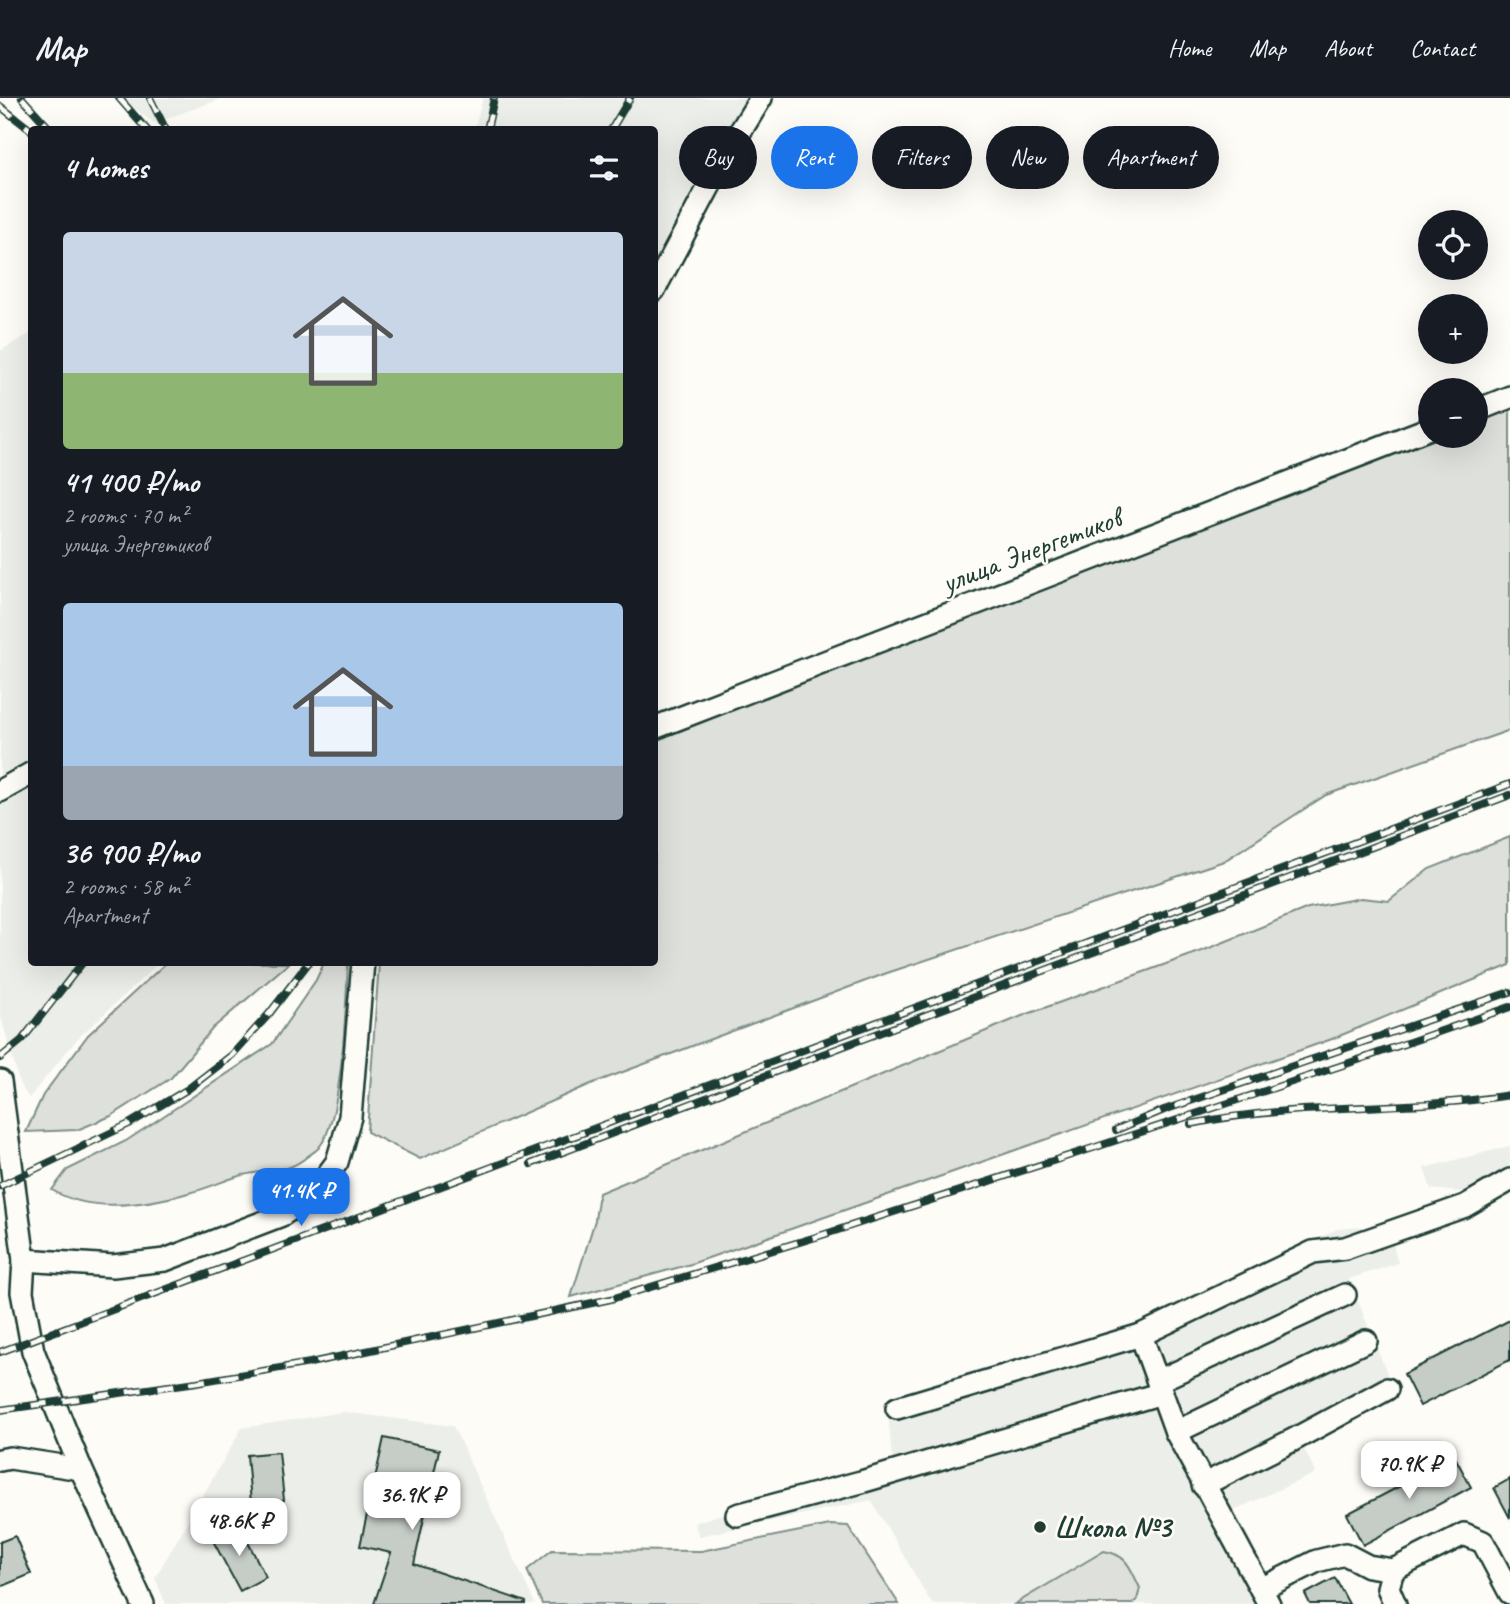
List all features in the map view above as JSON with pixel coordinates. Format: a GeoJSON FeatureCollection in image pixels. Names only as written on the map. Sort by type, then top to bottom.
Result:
{"type":"FeatureCollection","features":[{"type":"Feature","properties":{"kind":"street"},"geometry":{"type":"LineString","coordinates":[[658,282],[727,153],[761,98]]}},
{"type":"Feature","properties":{"kind":"street"},"geometry":{"type":"LineString","coordinates":[[1488,406],[1510,397]]}},
{"type":"Feature","properties":{"kind":"street","name":"улица Энергетиков"},"geometry":{"type":"LineString","coordinates":[[658,726],[1418,433]]}},
{"type":"Feature","properties":{"kind":"street"},"geometry":{"type":"LineString","coordinates":[[0,791],[28,775]]}},
{"type":"Feature","properties":{"kind":"street"},"geometry":{"type":"LineString","coordinates":[[24,1260],[113,1266],[165,1260],[282,1215],[313,1194],[337,1162],[350,1117],[363,966]]}},
{"type":"Feature","properties":{"kind":"street"},"geometry":{"type":"LineString","coordinates":[[0,1081],[24,1260],[22,1292],[33,1351],[81,1469],[143,1604]]}},
{"type":"Feature","properties":{"kind":"street"},"geometry":{"type":"LineString","coordinates":[[897,1408],[1140,1335],[1313,1252],[1345,1248],[1465,1206],[1510,1180]]}},
{"type":"Feature","properties":{"kind":"street"},"geometry":{"type":"LineString","coordinates":[[737,1515],[861,1482],[1160,1387],[1345,1295]]}},
{"type":"Feature","properties":{"kind":"street"},"geometry":{"type":"LineString","coordinates":[[1140,1335],[1176,1432],[1265,1597],[1317,1561],[1345,1555],[1368,1566],[1393,1570],[1464,1534],[1483,1542],[1510,1593]]}},
{"type":"Feature","properties":{"kind":"street"},"geometry":{"type":"LineString","coordinates":[[1176,1432],[1366,1341]]}},
{"type":"Feature","properties":{"kind":"street"},"geometry":{"type":"LineString","coordinates":[[1203,1485],[1387,1389]]}},
{"type":"Feature","properties":{"kind":"street"},"geometry":{"type":"LineString","coordinates":[[0,1460],[10,1458],[81,1469]]}},
{"type":"Feature","properties":{"kind":"street"},"geometry":{"type":"LineString","coordinates":[[1393,1570],[1388,1588],[1395,1604]]}},
{"type":"Feature","properties":{"kind":"shaded area"},"geometry":{"type":"Polygon","coordinates":[[[120,98],[218,98],[218,100],[154,123],[120,98]]]}},
{"type":"Feature","properties":{"kind":"shaded area"},"geometry":{"type":"Polygon","coordinates":[[[483,98],[750,98],[733,126],[679,126],[679,189],[696,189],[658,257],[658,126],[475,126],[483,98]]]}},
{"type":"Feature","properties":{"kind":"shaded area"},"geometry":{"type":"Polygon","coordinates":[[[28,335],[28,966],[156,966],[77,1039],[29,1098],[20,1085],[0,1013],[0,351],[28,335]]]}},
{"type":"Feature","properties":{"kind":"shaded area"},"geometry":{"type":"Polygon","coordinates":[[[1510,406],[1510,730],[1326,795],[1224,861],[887,973],[591,1084],[420,1159],[367,1132],[379,966],[658,966],[658,740],[1166,537],[1418,441],[1418,448],[1488,448],[1488,414],[1510,406]]]}},
{"type":"Feature","properties":{"kind":"shaded area"},"geometry":{"type":"Polygon","coordinates":[[[1510,837],[1510,965],[1332,1039],[691,1264],[571,1297],[595,1220],[599,1193],[1022,1016],[1202,951],[1308,908],[1361,898],[1389,901],[1429,869],[1510,837]]]}},
{"type":"Feature","properties":{"kind":"shaded area"},"geometry":{"type":"Polygon","coordinates":[[[163,966],[285,966],[213,1028],[171,1078],[111,1116],[77,1130],[26,1132],[43,1095],[88,1035],[163,966]]]}},
{"type":"Feature","properties":{"kind":"shaded area"},"geometry":{"type":"Polygon","coordinates":[[[323,966],[348,966],[344,1030],[334,1111],[328,1131],[316,1150],[284,1169],[243,1175],[199,1190],[140,1203],[84,1202],[52,1190],[67,1170],[126,1141],[272,1044],[323,966]]]}},
{"type":"Feature","properties":{"kind":"shaded area"},"geometry":{"type":"Polygon","coordinates":[[[1510,1146],[1510,1197],[1431,1189],[1424,1168],[1510,1146]]]}},
{"type":"Feature","properties":{"kind":"shaded area"},"geometry":{"type":"Polygon","coordinates":[[[1388,1225],[1398,1263],[1349,1279],[1395,1393],[1301,1443],[1316,1473],[1234,1510],[1252,1543],[1233,1553],[1260,1604],[932,1604],[871,1500],[699,1536],[694,1523],[892,1459],[887,1401],[1126,1331],[1337,1229],[1388,1225]]]}},
{"type":"Feature","properties":{"kind":"shaded area"},"geometry":{"type":"Polygon","coordinates":[[[343,1412],[453,1426],[535,1604],[166,1604],[155,1578],[242,1428],[343,1412]]]}},
{"type":"Feature","properties":{"kind":"shaded area"},"geometry":{"type":"Polygon","coordinates":[[[830,1525],[848,1526],[899,1604],[542,1604],[527,1570],[552,1550],[701,1551],[830,1525]]]}},
{"type":"Feature","properties":{"kind":"shaded area"},"geometry":{"type":"Polygon","coordinates":[[[1104,1551],[1123,1559],[1131,1569],[1140,1588],[1137,1600],[1132,1604],[1015,1604],[1104,1551]]]}},
{"type":"Feature","properties":{"kind":"building"},"geometry":{"type":"Polygon","coordinates":[[[1510,1320],[1510,1360],[1420,1406],[1404,1374],[1510,1320]]]}},
{"type":"Feature","properties":{"kind":"building"},"geometry":{"type":"Polygon","coordinates":[[[384,1438],[439,1450],[414,1564],[526,1604],[374,1604],[391,1553],[360,1546],[384,1438]]]}},
{"type":"Feature","properties":{"kind":"building"},"geometry":{"type":"Polygon","coordinates":[[[279,1452],[284,1500],[251,1503],[247,1455],[279,1452]]]}},
{"type":"Feature","properties":{"kind":"building"},"geometry":{"type":"Polygon","coordinates":[[[1455,1457],[1471,1487],[1363,1545],[1347,1514],[1455,1457]]]}},
{"type":"Feature","properties":{"kind":"building"},"geometry":{"type":"Polygon","coordinates":[[[1510,1479],[1510,1518],[1494,1488],[1510,1479]]]}},
{"type":"Feature","properties":{"kind":"building"},"geometry":{"type":"Polygon","coordinates":[[[239,1525],[266,1577],[240,1591],[212,1539],[239,1525]]]}},
{"type":"Feature","properties":{"kind":"building"},"geometry":{"type":"Polygon","coordinates":[[[15,1536],[31,1574],[0,1587],[0,1542],[15,1536]]]}},
{"type":"Feature","properties":{"kind":"building"},"geometry":{"type":"Polygon","coordinates":[[[1335,1578],[1349,1604],[1310,1604],[1305,1594],[1335,1578]]]}},
{"type":"Feature","properties":{"kind":"railway"},"geometry":{"type":"LineString","coordinates":[[22,98],[47,126]]}},
{"type":"Feature","properties":{"kind":"railway"},"geometry":{"type":"LineString","coordinates":[[119,98],[144,126]]}},
{"type":"Feature","properties":{"kind":"railway"},"geometry":{"type":"LineString","coordinates":[[150,98],[164,126]]}},
{"type":"Feature","properties":{"kind":"railway"},"geometry":{"type":"LineString","coordinates":[[488,126],[494,98]]}},
{"type":"Feature","properties":{"kind":"railway"},"geometry":{"type":"LineString","coordinates":[[613,126],[630,98]]}},
{"type":"Feature","properties":{"kind":"railway"},"geometry":{"type":"LineString","coordinates":[[0,106],[28,128]]}},
{"type":"Feature","properties":{"kind":"railway"},"geometry":{"type":"LineString","coordinates":[[0,1352],[1510,784]]}},
{"type":"Feature","properties":{"kind":"railway"},"geometry":{"type":"LineString","coordinates":[[531,1164],[1510,795]]}},
{"type":"Feature","properties":{"kind":"railway"},"geometry":{"type":"LineString","coordinates":[[0,1058],[22,1040],[80,966]]}},
{"type":"Feature","properties":{"kind":"railway"},"geometry":{"type":"LineString","coordinates":[[0,1186],[129,1124],[188,1089],[232,1055],[269,1014],[306,966]]}},
{"type":"Feature","properties":{"kind":"railway"},"geometry":{"type":"LineString","coordinates":[[1116,1130],[1164,1110],[1510,992]]}},
{"type":"Feature","properties":{"kind":"railway"},"geometry":{"type":"LineString","coordinates":[[0,1410],[310,1363],[611,1299],[816,1237],[1093,1148],[1510,1007]]}},
{"type":"Feature","properties":{"kind":"railway"},"geometry":{"type":"LineString","coordinates":[[1191,1124],[1270,1113],[1430,1104],[1510,1095]]}},
{"type":"Feature","properties":{"kind":"place","name":"Школа №3"},"geometry":{"type":"Point","coordinates":[1040,1527]}}]}
